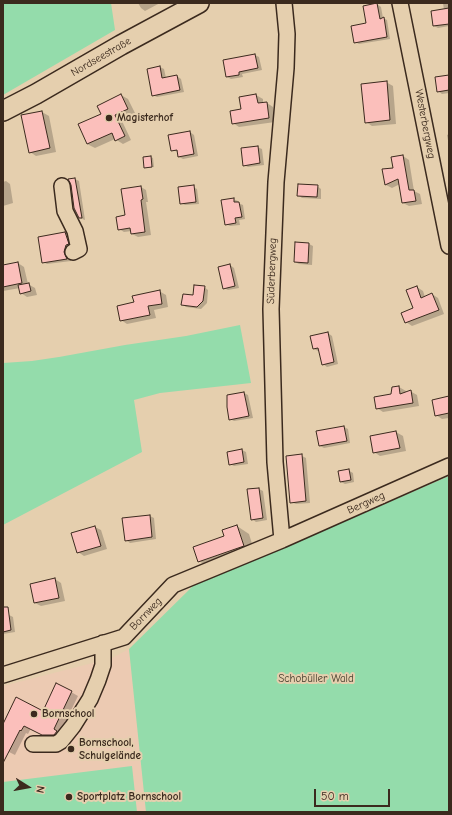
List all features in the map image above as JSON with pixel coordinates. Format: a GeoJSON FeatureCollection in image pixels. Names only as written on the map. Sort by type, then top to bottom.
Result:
{"type":"FeatureCollection","features":[{"type":"Feature","properties":{"kind":"main road","name":"Nordseestraße"},"geometry":{"type":"LineString","coordinates":[[3,111],[199,3]]}},
{"type":"Feature","properties":{"kind":"street","name":"Süderbergweg"},"geometry":{"type":"LineString","coordinates":[[282,540],[275,462],[271,309],[276,182],[286,68],[287,34],[284,3]]}},
{"type":"Feature","properties":{"kind":"street","name":"Westerbergweg"},"geometry":{"type":"LineString","coordinates":[[400,3],[449,246]]}},
{"type":"Feature","properties":{"kind":"street"},"geometry":{"type":"LineString","coordinates":[[62,186],[65,211],[75,231],[79,249],[73,252]]}},
{"type":"Feature","properties":{"kind":"street","name":"Bergweg"},"geometry":{"type":"LineString","coordinates":[[282,540],[449,466]]}},
{"type":"Feature","properties":{"kind":"street","name":"Bornweg"},"geometry":{"type":"LineString","coordinates":[[3,674],[124,637],[173,586],[282,540]]}},
{"type":"Feature","properties":{"kind":"street"},"geometry":{"type":"LineString","coordinates":[[33,744],[56,744],[73,726],[90,699],[98,680],[103,665],[103,643]]}},
{"type":"Feature","properties":{"kind":"shaded area","name":"Bornschool, Schulgelände"},"geometry":{"type":"Polygon","coordinates":[[[129,649],[146,812],[3,812],[3,686],[112,658],[129,649]]]}},
{"type":"Feature","properties":{"kind":"green space"},"geometry":{"type":"Polygon","coordinates":[[[3,3],[111,3],[115,30],[3,95],[3,3]]]}},
{"type":"Feature","properties":{"kind":"green space"},"geometry":{"type":"Polygon","coordinates":[[[240,325],[251,383],[160,393],[134,400],[142,452],[3,525],[3,363],[59,357],[186,336],[240,325]]]}},
{"type":"Feature","properties":{"kind":"green space","name":"Schobüller Wald"},"geometry":{"type":"Polygon","coordinates":[[[449,476],[449,812],[146,812],[129,649],[196,583],[288,546],[449,476]]]}},
{"type":"Feature","properties":{"kind":"green space","name":"Sportplatz Bornschool"},"geometry":{"type":"Polygon","coordinates":[[[132,766],[137,812],[3,812],[3,782],[132,766]]]}},
{"type":"Feature","properties":{"kind":"building"},"geometry":{"type":"Polygon","coordinates":[[[377,3],[380,19],[384,17],[387,37],[354,43],[351,26],[366,23],[363,6],[377,3]]]}},
{"type":"Feature","properties":{"kind":"building"},"geometry":{"type":"Polygon","coordinates":[[[449,8],[449,24],[433,26],[431,11],[449,8]]]}},
{"type":"Feature","properties":{"kind":"building"},"geometry":{"type":"Polygon","coordinates":[[[255,54],[258,68],[239,72],[239,75],[226,77],[223,60],[255,54]]]}},
{"type":"Feature","properties":{"kind":"building"},"geometry":{"type":"Polygon","coordinates":[[[160,66],[162,78],[177,75],[180,90],[152,96],[147,69],[160,66]]]}},
{"type":"Feature","properties":{"kind":"building"},"geometry":{"type":"Polygon","coordinates":[[[449,75],[449,90],[437,92],[435,77],[449,75]]]}},
{"type":"Feature","properties":{"kind":"building"},"geometry":{"type":"Polygon","coordinates":[[[387,81],[390,120],[365,123],[361,84],[387,81]]]}},
{"type":"Feature","properties":{"kind":"building"},"geometry":{"type":"Polygon","coordinates":[[[121,94],[128,109],[115,115],[125,136],[115,141],[112,133],[87,144],[78,124],[101,114],[97,106],[121,94]]]}},
{"type":"Feature","properties":{"kind":"building"},"geometry":{"type":"Polygon","coordinates":[[[256,94],[258,103],[267,102],[269,118],[232,124],[230,111],[241,109],[239,97],[256,94]]]}},
{"type":"Feature","properties":{"kind":"building"},"geometry":{"type":"Polygon","coordinates":[[[42,111],[50,148],[29,153],[21,115],[42,111]]]}},
{"type":"Feature","properties":{"kind":"building"},"geometry":{"type":"Polygon","coordinates":[[[190,131],[194,154],[178,157],[177,150],[171,151],[168,135],[190,131]]]}},
{"type":"Feature","properties":{"kind":"building"},"geometry":{"type":"Polygon","coordinates":[[[258,146],[260,163],[243,166],[241,148],[258,146]]]}},
{"type":"Feature","properties":{"kind":"building"},"geometry":{"type":"Polygon","coordinates":[[[403,155],[409,190],[414,190],[416,201],[402,203],[398,179],[385,185],[382,169],[393,168],[391,157],[403,155]]]}},
{"type":"Feature","properties":{"kind":"building"},"geometry":{"type":"Polygon","coordinates":[[[151,156],[152,167],[144,168],[143,157],[151,156]]]}},
{"type":"Feature","properties":{"kind":"building"},"geometry":{"type":"Polygon","coordinates":[[[75,178],[82,218],[79,218],[74,208],[71,185],[68,179],[75,178]]]}},
{"type":"Feature","properties":{"kind":"building"},"geometry":{"type":"Polygon","coordinates":[[[298,184],[318,185],[317,197],[297,196],[298,184]]]}},
{"type":"Feature","properties":{"kind":"building"},"geometry":{"type":"Polygon","coordinates":[[[194,185],[196,202],[180,204],[178,187],[194,185]]]}},
{"type":"Feature","properties":{"kind":"building"},"geometry":{"type":"Polygon","coordinates":[[[141,186],[143,199],[141,200],[145,232],[131,234],[130,228],[118,230],[116,217],[125,215],[121,189],[141,186]]]}},
{"type":"Feature","properties":{"kind":"building"},"geometry":{"type":"Polygon","coordinates":[[[234,198],[234,202],[239,202],[242,217],[235,218],[236,223],[225,225],[221,200],[234,198]]]}},
{"type":"Feature","properties":{"kind":"building"},"geometry":{"type":"Polygon","coordinates":[[[65,232],[69,244],[66,245],[64,252],[67,259],[42,263],[38,237],[65,232]]]}},
{"type":"Feature","properties":{"kind":"building"},"geometry":{"type":"Polygon","coordinates":[[[295,242],[309,243],[308,263],[294,262],[295,242]]]}},
{"type":"Feature","properties":{"kind":"building"},"geometry":{"type":"Polygon","coordinates":[[[18,262],[22,283],[3,287],[3,265],[18,262]]]}},
{"type":"Feature","properties":{"kind":"building"},"geometry":{"type":"Polygon","coordinates":[[[230,264],[235,286],[223,289],[218,267],[230,264]]]}},
{"type":"Feature","properties":{"kind":"building"},"geometry":{"type":"Polygon","coordinates":[[[29,283],[31,291],[20,294],[18,285],[29,283]]]}},
{"type":"Feature","properties":{"kind":"building"},"geometry":{"type":"Polygon","coordinates":[[[194,285],[205,286],[203,301],[197,307],[181,305],[183,294],[193,295],[194,285]]]}},
{"type":"Feature","properties":{"kind":"building"},"geometry":{"type":"Polygon","coordinates":[[[417,286],[421,298],[432,293],[439,310],[405,323],[401,313],[413,308],[406,290],[417,286]]]}},
{"type":"Feature","properties":{"kind":"building"},"geometry":{"type":"Polygon","coordinates":[[[160,290],[162,304],[148,306],[150,315],[120,321],[117,306],[134,302],[132,296],[160,290]]]}},
{"type":"Feature","properties":{"kind":"building"},"geometry":{"type":"Polygon","coordinates":[[[328,332],[334,362],[322,365],[318,348],[313,349],[310,336],[328,332]]]}},
{"type":"Feature","properties":{"kind":"building"},"geometry":{"type":"Polygon","coordinates":[[[399,386],[400,394],[411,390],[413,403],[376,409],[374,397],[391,394],[392,387],[399,386]]]}},
{"type":"Feature","properties":{"kind":"building"},"geometry":{"type":"Polygon","coordinates":[[[244,392],[249,416],[229,420],[227,395],[244,392]]]}},
{"type":"Feature","properties":{"kind":"building"},"geometry":{"type":"Polygon","coordinates":[[[449,396],[449,413],[435,416],[432,400],[449,396]]]}},
{"type":"Feature","properties":{"kind":"building"},"geometry":{"type":"Polygon","coordinates":[[[344,426],[347,441],[319,446],[316,431],[344,426]]]}},
{"type":"Feature","properties":{"kind":"building"},"geometry":{"type":"Polygon","coordinates":[[[396,431],[400,448],[373,453],[370,436],[396,431]]]}},
{"type":"Feature","properties":{"kind":"building"},"geometry":{"type":"Polygon","coordinates":[[[242,449],[244,462],[229,465],[227,452],[242,449]]]}},
{"type":"Feature","properties":{"kind":"building"},"geometry":{"type":"Polygon","coordinates":[[[302,454],[306,501],[290,503],[286,456],[302,454]]]}},
{"type":"Feature","properties":{"kind":"building"},"geometry":{"type":"Polygon","coordinates":[[[349,469],[351,480],[340,482],[338,471],[349,469]]]}},
{"type":"Feature","properties":{"kind":"building"},"geometry":{"type":"Polygon","coordinates":[[[259,488],[263,518],[251,520],[247,489],[259,488]]]}},
{"type":"Feature","properties":{"kind":"building"},"geometry":{"type":"Polygon","coordinates":[[[150,515],[152,537],[125,541],[122,518],[150,515]]]}},
{"type":"Feature","properties":{"kind":"building"},"geometry":{"type":"Polygon","coordinates":[[[237,525],[244,546],[198,562],[193,547],[224,536],[222,530],[237,525]]]}},
{"type":"Feature","properties":{"kind":"building"},"geometry":{"type":"Polygon","coordinates":[[[95,526],[101,546],[77,553],[71,533],[95,526]]]}},
{"type":"Feature","properties":{"kind":"building"},"geometry":{"type":"Polygon","coordinates":[[[55,578],[59,598],[34,603],[30,584],[55,578]]]}},
{"type":"Feature","properties":{"kind":"building"},"geometry":{"type":"Polygon","coordinates":[[[3,607],[8,607],[11,630],[3,632],[3,607]]]}},
{"type":"Feature","properties":{"kind":"building","name":"Bornschool"},"geometry":{"type":"Polygon","coordinates":[[[56,683],[72,691],[54,729],[57,731],[54,735],[42,735],[24,726],[21,731],[20,730],[3,763],[3,724],[16,697],[43,711],[56,683]]]}},
{"type":"Feature","properties":{"kind":"place","name":"Magisterhof"},"geometry":{"type":"Point","coordinates":[109,118]}},
{"type":"Feature","properties":{"kind":"place","name":"Bornschool"},"geometry":{"type":"Point","coordinates":[34,714]}},
{"type":"Feature","properties":{"kind":"place","name":"Bornschool, Schulgelände"},"geometry":{"type":"Point","coordinates":[71,749]}},
{"type":"Feature","properties":{"kind":"place","name":"Sportplatz Bornschool"},"geometry":{"type":"Point","coordinates":[69,797]}}]}
